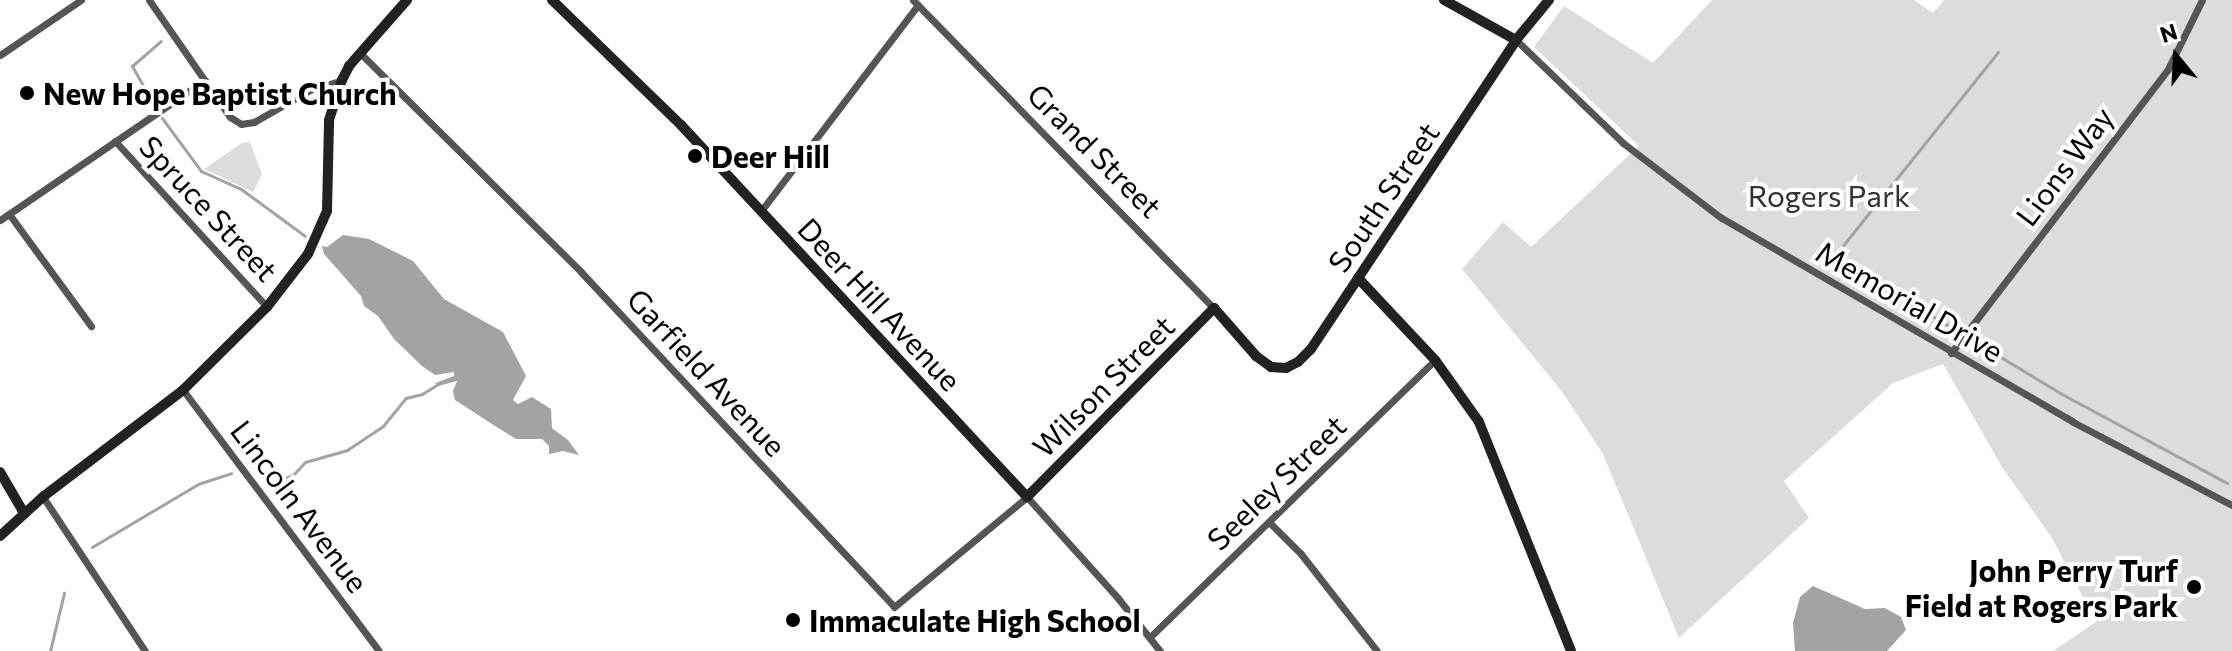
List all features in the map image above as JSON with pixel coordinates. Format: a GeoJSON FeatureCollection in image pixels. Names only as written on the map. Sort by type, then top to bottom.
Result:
{"type":"FeatureCollection","features":[{"type":"Feature","properties":{"kind":"street"},"geometry":{"type":"LineString","coordinates":[[0,55],[81,0]]}},
{"type":"Feature","properties":{"kind":"street"},"geometry":{"type":"LineString","coordinates":[[149,0],[230,117],[241,124],[254,122],[310,90],[342,80]]}},
{"type":"Feature","properties":{"kind":"street"},"geometry":{"type":"LineString","coordinates":[[0,536],[43,497],[183,390],[267,307],[308,254],[327,211],[329,120],[342,80],[360,53],[407,0]]}},
{"type":"Feature","properties":{"kind":"street","name":"Deer Hill Avenue"},"geometry":{"type":"LineString","coordinates":[[552,0],[651,95],[761,211],[1027,497],[1160,651]]}},
{"type":"Feature","properties":{"kind":"street"},"geometry":{"type":"LineString","coordinates":[[1444,0],[1516,40]]}},
{"type":"Feature","properties":{"kind":"street","name":"South Street"},"geometry":{"type":"LineString","coordinates":[[1239,337],[1271,367],[1286,368],[1311,349],[1516,40],[1549,0]]}},
{"type":"Feature","properties":{"kind":"street","name":"Lions Way"},"geometry":{"type":"LineString","coordinates":[[1951,353],[2168,69],[2202,0]]}},
{"type":"Feature","properties":{"kind":"street"},"geometry":{"type":"LineString","coordinates":[[761,211],[916,3]]}},
{"type":"Feature","properties":{"kind":"street","name":"Grand Street"},"geometry":{"type":"LineString","coordinates":[[916,3],[1239,337]]}},
{"type":"Feature","properties":{"kind":"street","name":"Memorial Drive"},"geometry":{"type":"LineString","coordinates":[[1516,40],[1623,143],[1720,217],[1951,353],[2232,505]]}},
{"type":"Feature","properties":{"kind":"street","name":"Garfield Avenue"},"geometry":{"type":"LineString","coordinates":[[360,53],[581,272],[894,607],[1027,497]]}},
{"type":"Feature","properties":{"kind":"street"},"geometry":{"type":"LineString","coordinates":[[0,220],[205,80]]}},
{"type":"Feature","properties":{"kind":"street","name":"Spruce Street"},"geometry":{"type":"LineString","coordinates":[[115,141],[267,307]]}},
{"type":"Feature","properties":{"kind":"street"},"geometry":{"type":"LineString","coordinates":[[9,214],[91,326]]}},
{"type":"Feature","properties":{"kind":"street"},"geometry":{"type":"LineString","coordinates":[[1358,278],[1458,388],[1491,448],[1571,651]]}},
{"type":"Feature","properties":{"kind":"street","name":"Wilson Street"},"geometry":{"type":"LineString","coordinates":[[1027,497],[1214,308]]}},
{"type":"Feature","properties":{"kind":"street","name":"Seeley Street"},"geometry":{"type":"LineString","coordinates":[[1150,637],[1435,360]]}},
{"type":"Feature","properties":{"kind":"street","name":"Lincoln Avenue"},"geometry":{"type":"LineString","coordinates":[[183,390],[379,651]]}},
{"type":"Feature","properties":{"kind":"street"},"geometry":{"type":"LineString","coordinates":[[0,472],[24,513]]}},
{"type":"Feature","properties":{"kind":"street"},"geometry":{"type":"LineString","coordinates":[[43,497],[145,651]]}},
{"type":"Feature","properties":{"kind":"street"},"geometry":{"type":"LineString","coordinates":[[1269,522],[1301,554],[1377,651]]}},
{"type":"Feature","properties":{"kind":"green space","name":"Rogers Park"},"geometry":{"type":"Polygon","coordinates":[[[1712,0],[1914,0],[1933,13],[1944,0],[2232,0],[2232,651],[2053,651],[2096,622],[2052,538],[2002,467],[1943,364],[1893,383],[1784,481],[1809,518],[1679,638],[1603,454],[1563,393],[1462,269],[1503,222],[1531,247],[1639,146],[1534,47],[1564,6],[1653,63],[1712,0]]]}},
{"type":"Feature","properties":{"kind":"green space"},"geometry":{"type":"Polygon","coordinates":[[[250,142],[262,174],[253,192],[204,169],[242,143],[250,142]]]}},
{"type":"Feature","properties":{"kind":"shaded area"},"geometry":{"type":"Polygon","coordinates":[[[343,235],[369,239],[413,261],[444,299],[503,332],[526,376],[513,400],[518,404],[532,397],[551,409],[552,428],[568,440],[579,455],[563,451],[549,454],[549,446],[542,439],[516,439],[455,400],[453,391],[457,381],[438,386],[435,383],[454,376],[454,372],[435,375],[422,366],[394,339],[378,316],[364,306],[361,296],[324,254],[322,246],[327,247],[343,235]]]}},
{"type":"Feature","properties":{"kind":"shaded area"},"geometry":{"type":"Polygon","coordinates":[[[1813,586],[1865,609],[1885,608],[1901,617],[1906,630],[1887,651],[1795,651],[1793,623],[1800,597],[1813,586]]]}},
{"type":"Feature","properties":{"kind":"waterway"},"geometry":{"type":"LineString","coordinates":[[154,105],[132,66],[161,41]]}},
{"type":"Feature","properties":{"kind":"waterway"},"geometry":{"type":"LineString","coordinates":[[1998,52],[1834,257],[2060,393],[2227,483]]}},
{"type":"Feature","properties":{"kind":"waterway"},"geometry":{"type":"LineString","coordinates":[[162,118],[201,171],[241,189],[305,236]]}},
{"type":"Feature","properties":{"kind":"waterway"},"geometry":{"type":"LineString","coordinates":[[269,485],[293,475],[305,462],[347,450],[383,426],[406,398],[422,394],[438,384]]}},
{"type":"Feature","properties":{"kind":"waterway"},"geometry":{"type":"LineString","coordinates":[[92,547],[198,484],[231,473]]}},
{"type":"Feature","properties":{"kind":"waterway"},"geometry":{"type":"LineString","coordinates":[[50,651],[64,593]]}},
{"type":"Feature","properties":{"kind":"place","name":"New Hope Baptist Church"},"geometry":{"type":"Point","coordinates":[27,93]}},
{"type":"Feature","properties":{"kind":"place","name":"Deer Hill"},"geometry":{"type":"Point","coordinates":[695,156]}},
{"type":"Feature","properties":{"kind":"place","name":"John Perry Turf Field at Rogers Park"},"geometry":{"type":"Point","coordinates":[2194,587]}},
{"type":"Feature","properties":{"kind":"place","name":"Immaculate High School"},"geometry":{"type":"Point","coordinates":[793,620]}}]}
